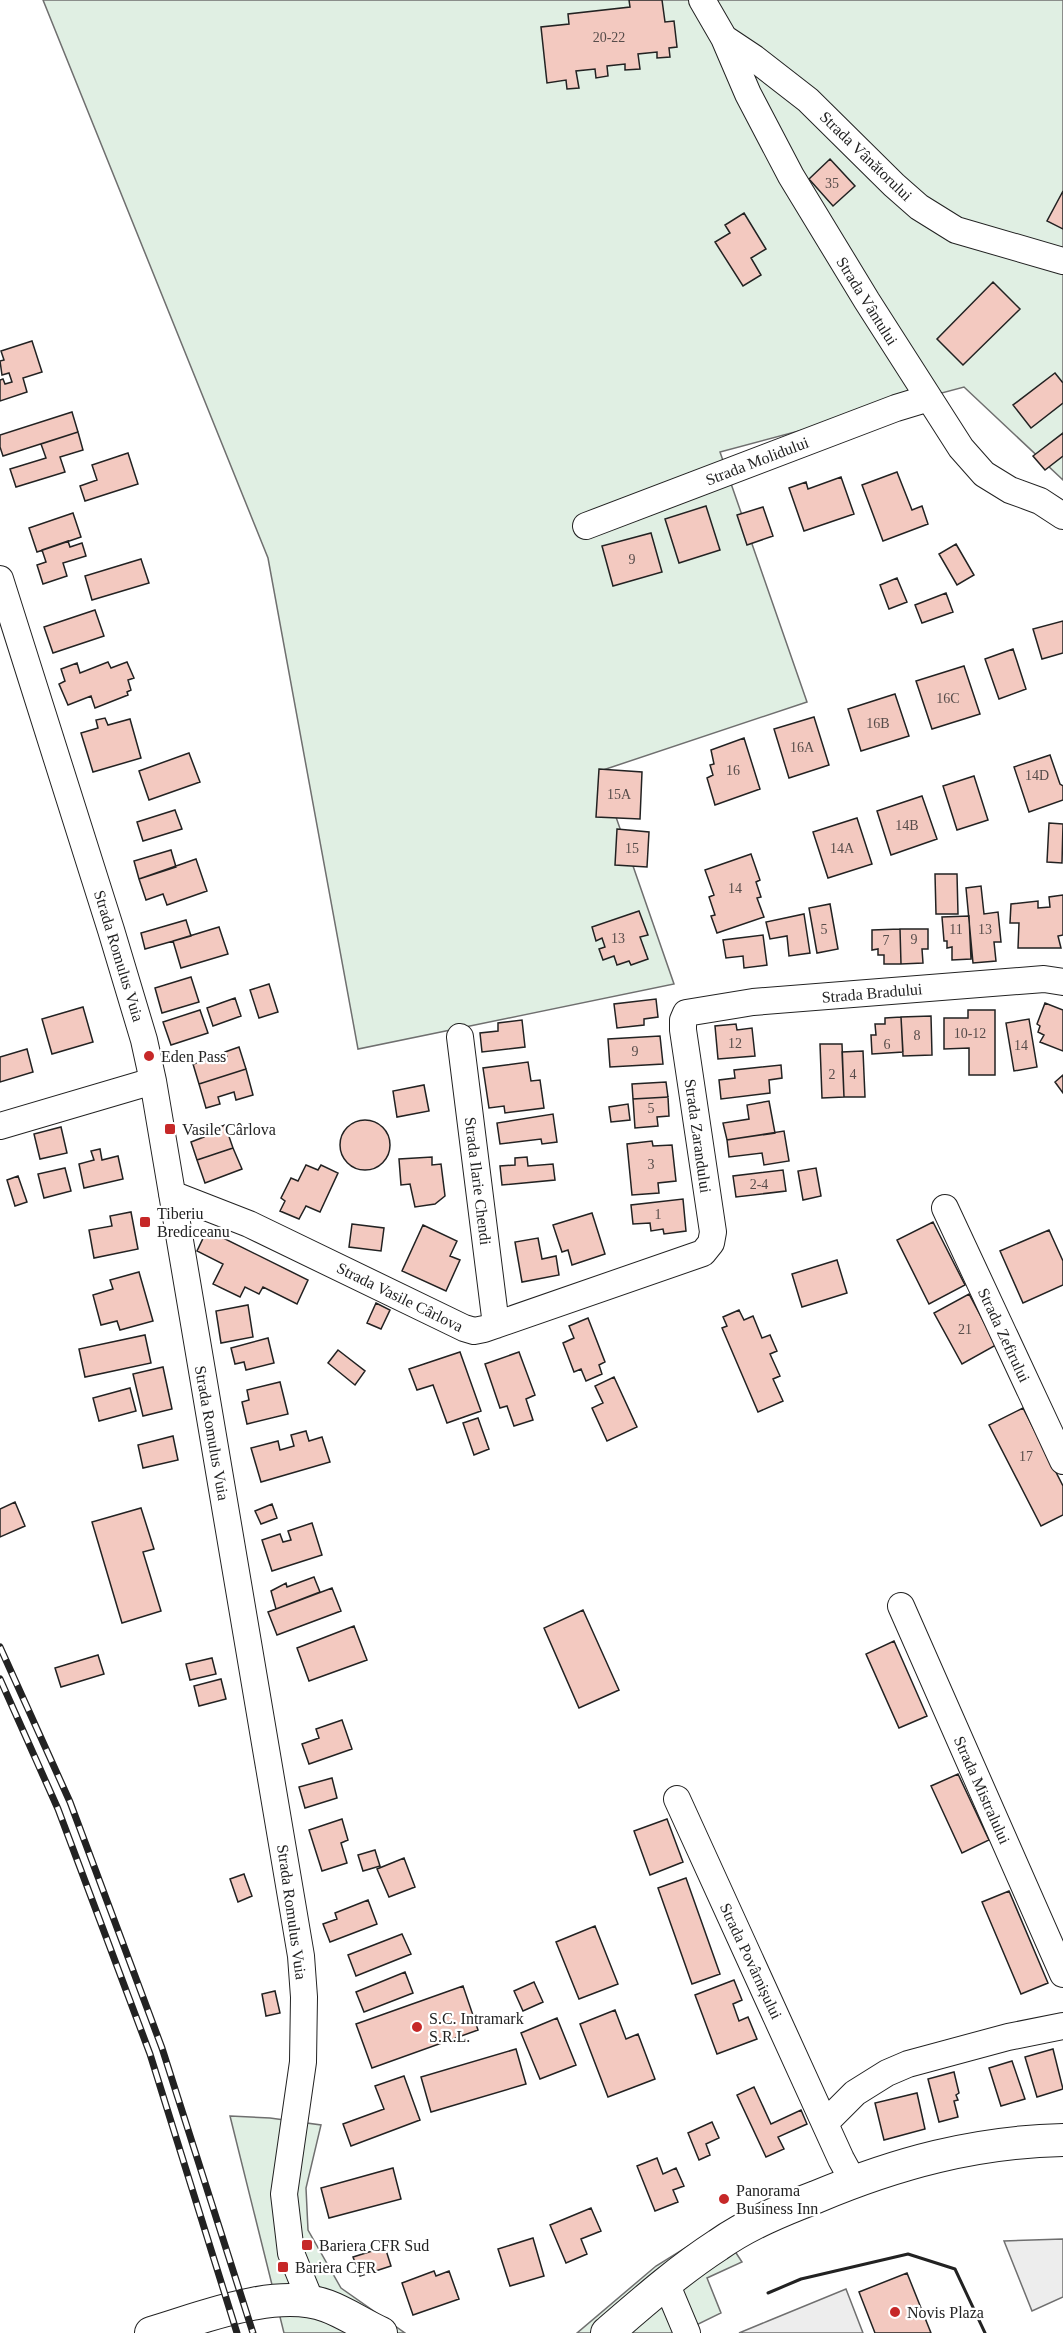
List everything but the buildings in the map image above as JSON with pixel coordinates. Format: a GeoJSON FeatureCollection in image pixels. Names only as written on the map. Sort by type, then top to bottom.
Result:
{"type":"FeatureCollection","features":[{"type":"Feature","properties":{"kind":"main road"},"geometry":{"type":"LineString","coordinates":[[607,2333],[666,2283],[739,2231],[780,2211],[853,2181],[906,2164],[986,2145],[1063,2140]]}},
{"type":"Feature","properties":{"kind":"main road"},"geometry":{"type":"LineString","coordinates":[[151,2333],[263,2302],[292,2299],[328,2306],[381,2333]]}},
{"type":"Feature","properties":{"kind":"street","name":"Strada Vânătorului"},"geometry":{"type":"LineString","coordinates":[[702,0],[724,38],[808,100],[919,207],[956,230],[1063,261]]}},
{"type":"Feature","properties":{"kind":"street","name":"Strada Vântului"},"geometry":{"type":"LineString","coordinates":[[724,38],[748,94],[791,176],[962,448],[984,474],[1010,490],[1040,501],[1063,516]]}},
{"type":"Feature","properties":{"kind":"street","name":"Strada Molidului"},"geometry":{"type":"LineString","coordinates":[[586,526],[896,408],[929,398]]}},
{"type":"Feature","properties":{"kind":"street","name":"Strada Romulus Vuia"},"geometry":{"type":"LineString","coordinates":[[0,579],[111,930],[144,1040],[153,1081],[301,1956],[303,2062],[284,2194],[291,2253],[311,2302]]}},
{"type":"Feature","properties":{"kind":"street","name":"Strada Bradului"},"geometry":{"type":"LineString","coordinates":[[684,1016],[691,1011],[753,1002],[1044,979],[1063,982]]}},
{"type":"Feature","properties":{"kind":"street","name":"Strada Zarandului"},"geometry":{"type":"LineString","coordinates":[[684,1016],[683,1030],[713,1232],[711,1243],[703,1253]]}},
{"type":"Feature","properties":{"kind":"street","name":"Strada Ilarie Chendi"},"geometry":{"type":"LineString","coordinates":[[460,1037],[496,1325]]}},
{"type":"Feature","properties":{"kind":"street"},"geometry":{"type":"LineString","coordinates":[[0,1126],[153,1081]]}},
{"type":"Feature","properties":{"kind":"street","name":"Strada Vasile Cârlova"},"geometry":{"type":"LineString","coordinates":[[172,1194],[249,1224],[474,1331],[703,1253]]}},
{"type":"Feature","properties":{"kind":"street","name":"Strada Zefirului"},"geometry":{"type":"LineString","coordinates":[[945,1209],[1063,1461]]}},
{"type":"Feature","properties":{"kind":"street","name":"Strada Mistralului"},"geometry":{"type":"LineString","coordinates":[[901,1606],[1063,1974]]}},
{"type":"Feature","properties":{"kind":"street","name":"Strada Povârnișului"},"geometry":{"type":"LineString","coordinates":[[677,1799],[853,2181]]}},
{"type":"Feature","properties":{"kind":"street"},"geometry":{"type":"LineString","coordinates":[[825,2123],[855,2093],[887,2073],[908,2064],[1008,2037],[1063,2026]]}},
{"type":"Feature","properties":{"kind":"street"},"geometry":{"type":"LineString","coordinates":[[666,2283],[687,2333]]}},
{"type":"Feature","properties":{"kind":"green space"},"geometry":{"type":"Polygon","coordinates":[[[43,0],[1063,0],[1063,480],[964,387],[720,452],[807,702],[600,771],[674,984],[358,1049],[268,558],[43,0]]]}},
{"type":"Feature","properties":{"kind":"green space"},"geometry":{"type":"Polygon","coordinates":[[[230,2116],[270,2118],[321,2125],[306,2188],[308,2230],[341,2288],[405,2333],[284,2333],[230,2116]]]}},
{"type":"Feature","properties":{"kind":"green space"},"geometry":{"type":"Polygon","coordinates":[[[719,2227],[742,2262],[707,2278],[721,2313],[680,2333],[577,2333],[656,2266],[719,2227]]]}},
{"type":"Feature","properties":{"kind":"shaded area"},"geometry":{"type":"Polygon","coordinates":[[[1063,2239],[1063,2297],[1032,2311],[1004,2241],[1063,2239]]]}},
{"type":"Feature","properties":{"kind":"shaded area"},"geometry":{"type":"Polygon","coordinates":[[[846,2289],[863,2333],[739,2333],[768,2321],[846,2289]]]}},
{"type":"Feature","properties":{"kind":"railway"},"geometry":{"type":"LineString","coordinates":[[0,1647],[70,1802],[162,2048],[253,2333]]}},
{"type":"Feature","properties":{"kind":"railway"},"geometry":{"type":"LineString","coordinates":[[0,1679],[58,1809],[150,2054],[237,2333]]}},
{"type":"Feature","properties":{"kind":"wall"},"geometry":{"type":"LineString","coordinates":[[768,2293],[801,2279],[908,2254],[955,2269],[985,2333]]}},
{"type":"Feature","properties":{"kind":"place","name":"Eden Pass"},"geometry":{"type":"Point","coordinates":[149,1056]}},
{"type":"Feature","properties":{"kind":"place","name":"Vasile Cârlova"},"geometry":{"type":"Point","coordinates":[170,1129]}},
{"type":"Feature","properties":{"kind":"place","name":"Tiberiu Brediceanu"},"geometry":{"type":"Point","coordinates":[145,1222]}},
{"type":"Feature","properties":{"kind":"place","name":"S.C. Intramark S.R.L."},"geometry":{"type":"Point","coordinates":[417,2027]}},
{"type":"Feature","properties":{"kind":"place","name":"Panorama Business Inn"},"geometry":{"type":"Point","coordinates":[724,2199]}},
{"type":"Feature","properties":{"kind":"place","name":"Bariera CFR Sud"},"geometry":{"type":"Point","coordinates":[307,2245]}},
{"type":"Feature","properties":{"kind":"place","name":"Bariera CFR"},"geometry":{"type":"Point","coordinates":[283,2267]}},
{"type":"Feature","properties":{"kind":"place","name":"Novis Plaza"},"geometry":{"type":"Point","coordinates":[895,2312]}}]}
